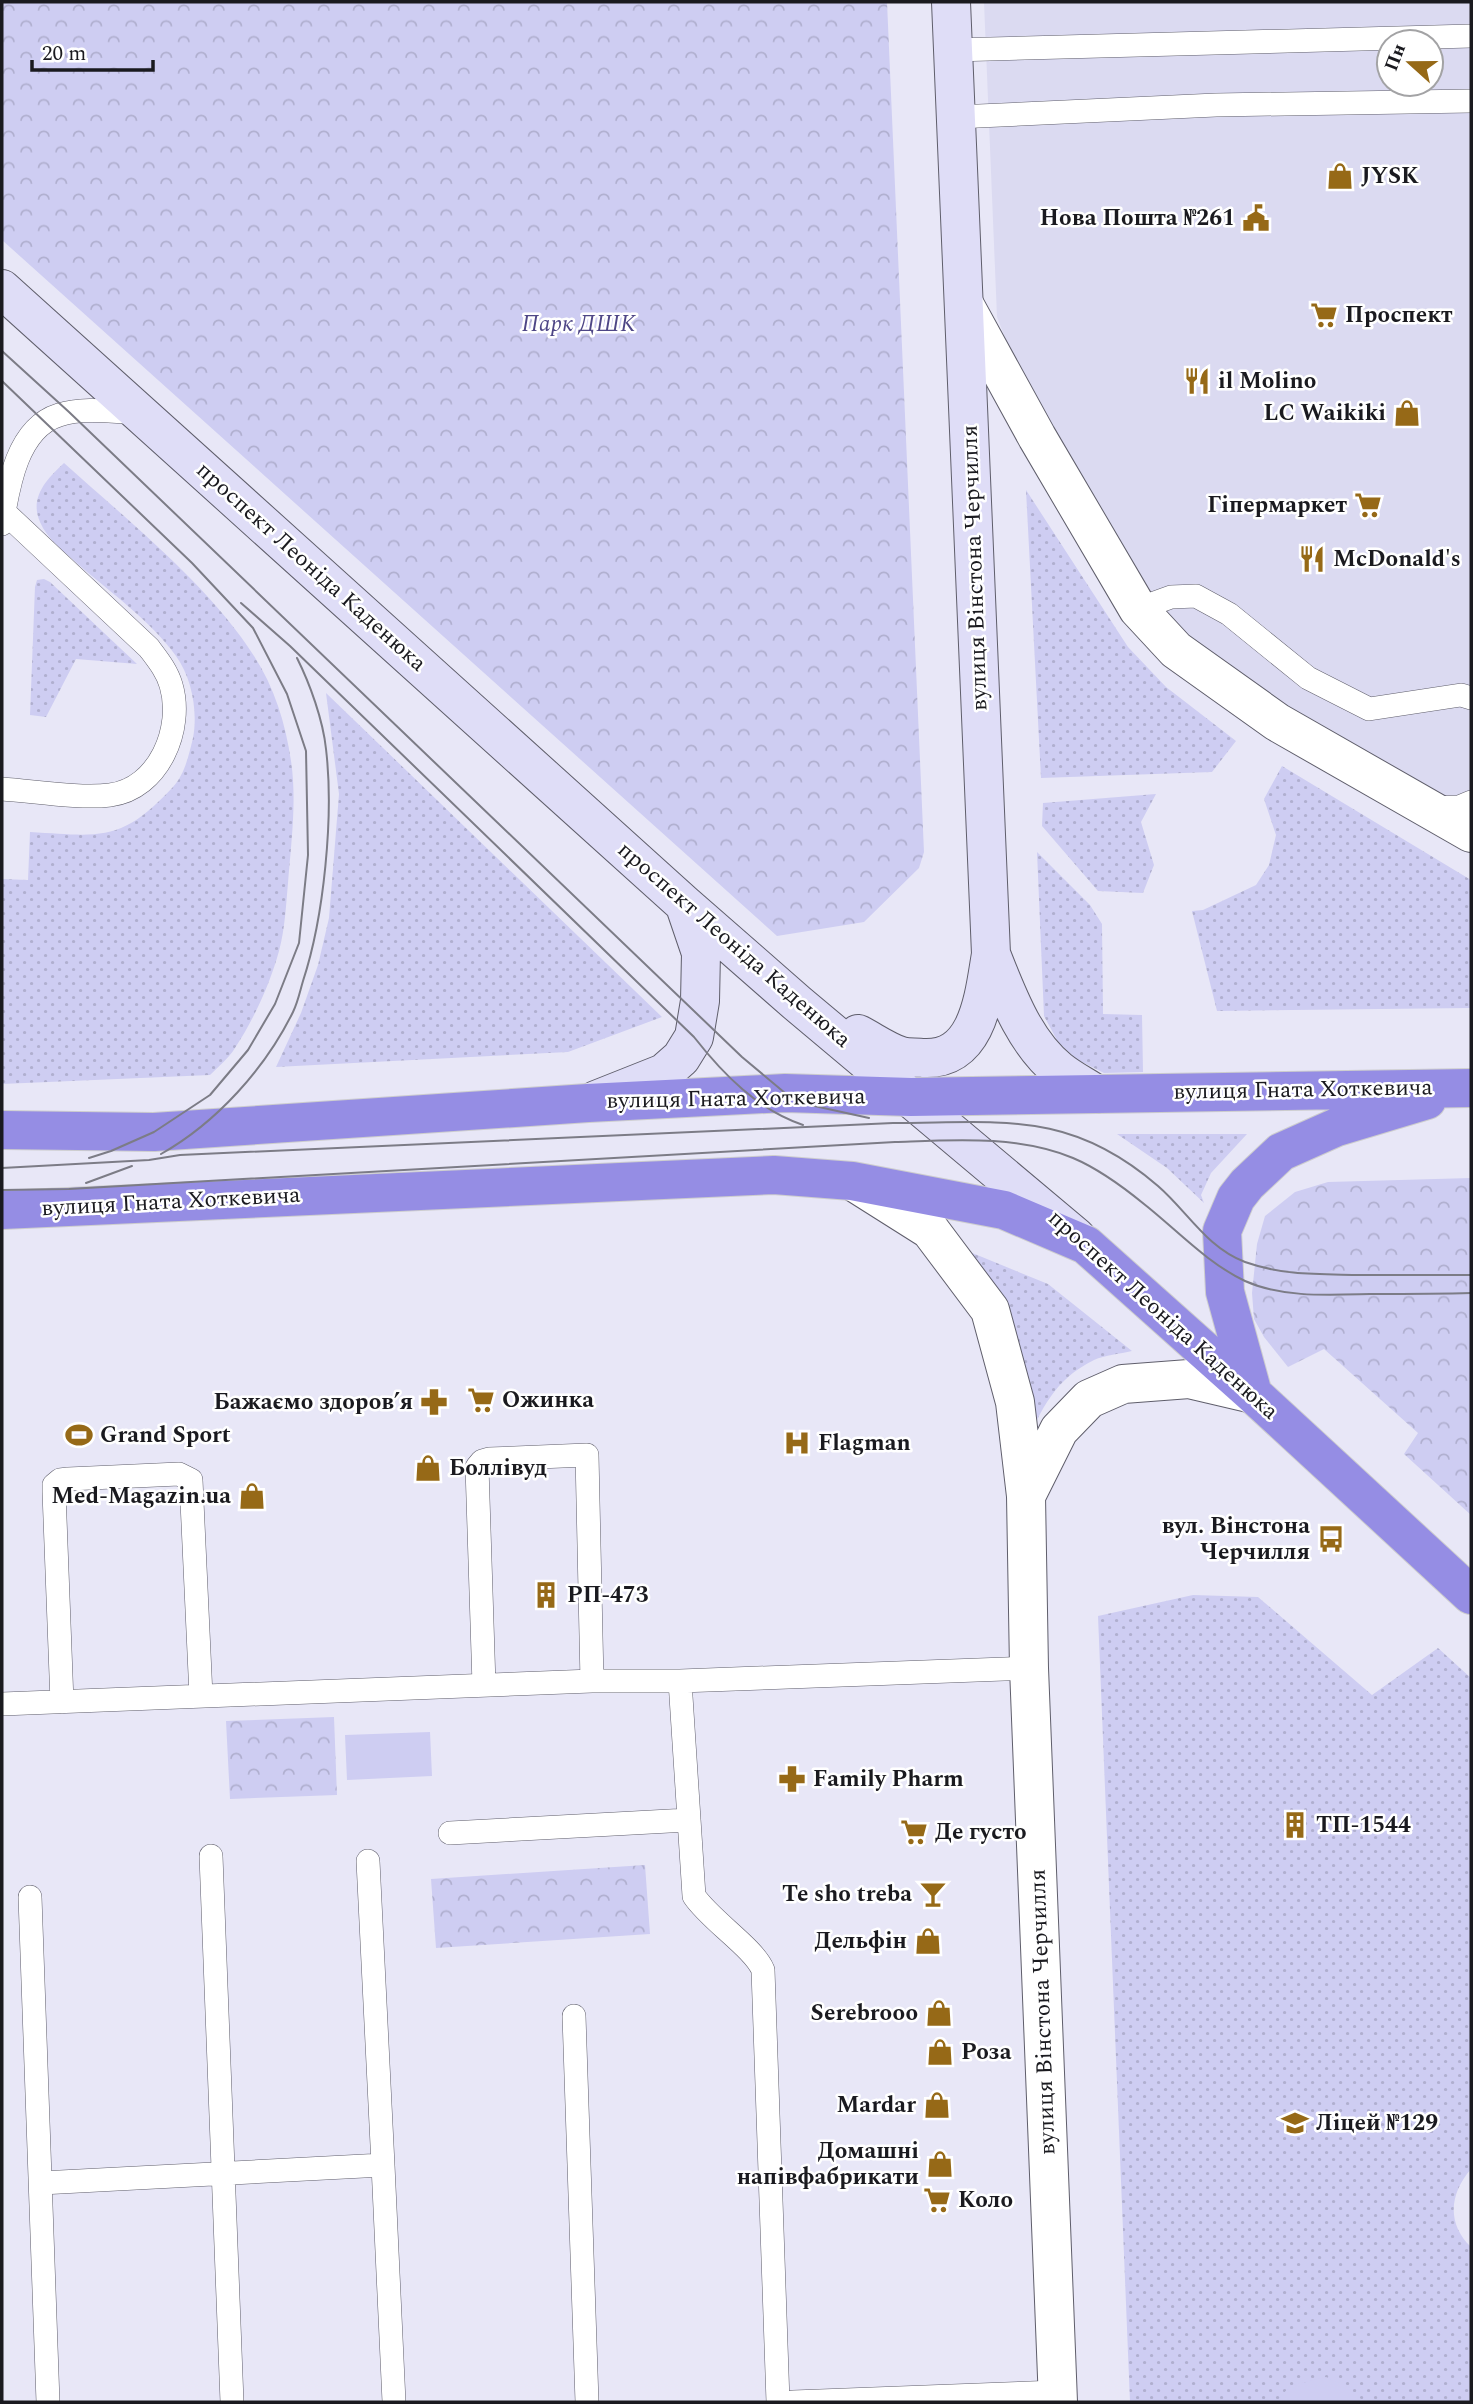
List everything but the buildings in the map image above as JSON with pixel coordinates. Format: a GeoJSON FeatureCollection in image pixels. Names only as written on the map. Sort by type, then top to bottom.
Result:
{"type":"FeatureCollection","features":[{"type":"Feature","properties":{"kind":"highway","name":"вулиця Гната Хоткевича"},"geometry":{"type":"LineString","coordinates":[[2,1130],[155,1132],[588,1103],[785,1093],[911,1097],[1470,1088]]}},
{"type":"Feature","properties":{"kind":"highway"},"geometry":{"type":"LineString","coordinates":[[1253,1394],[1225,1292],[1222,1231],[1236,1198],[1281,1152],[1337,1127],[1470,1088]]}},
{"type":"Feature","properties":{"kind":"highway","name":"вулиця Гната Хоткевича"},"geometry":{"type":"LineString","coordinates":[[2,1210],[774,1175],[852,1181],[1004,1210],[1086,1245]]}},
{"type":"Feature","properties":{"kind":"highway","name":"проспект Леоніда Каденюка"},"geometry":{"type":"LineString","coordinates":[[1086,1245],[1471,1595]]}},
{"type":"Feature","properties":{"kind":"street","name":"вулиця Вінстона Черчилля"},"geometry":{"type":"LineString","coordinates":[[951,2],[991,954],[1009,1001],[1036,1045],[1059,1070],[1096,1094]]}},
{"type":"Feature","properties":{"kind":"street","name":"проспект Леоніда Каденюка"},"geometry":{"type":"LineString","coordinates":[[2,289],[684,904],[797,1003],[1086,1245]]}},
{"type":"Feature","properties":{"kind":"street"},"geometry":{"type":"LineString","coordinates":[[964,304],[1037,437],[1138,609],[1176,650],[1253,706],[1471,833]]}},
{"type":"Feature","properties":{"kind":"street"},"geometry":{"type":"LineString","coordinates":[[588,1103],[664,1073],[681,1058],[694,1037],[700,1001],[701,953],[684,904]]}},
{"type":"Feature","properties":{"kind":"street"},"geometry":{"type":"LineString","coordinates":[[797,1003],[902,1056],[933,1058],[957,1050],[972,1032],[983,997],[991,954]]}},
{"type":"Feature","properties":{"kind":"street","name":"вулиця Вінстона Черчилля"},"geometry":{"type":"LineString","coordinates":[[852,1181],[930,1230],[990,1310],[1016,1402],[1026,1496],[1030,1668],[1058,2397]]}},
{"type":"Feature","properties":{"kind":"street","name":"вулиця Вінстона Черчилля"},"geometry":{"type":"LineString","coordinates":[[1026,1496],[1059,1430],[1089,1399],[1123,1384],[1189,1379],[1253,1394]]}},
{"type":"Feature","properties":{"kind":"lane"},"geometry":{"type":"LineString","coordinates":[[953,50],[1471,36]]}},
{"type":"Feature","properties":{"kind":"lane"},"geometry":{"type":"LineString","coordinates":[[956,117],[1216,104],[1471,101]]}},
{"type":"Feature","properties":{"kind":"lane"},"geometry":{"type":"LineString","coordinates":[[2,789],[110,795],[128,791],[142,782],[163,755],[171,738],[174,706],[171,685],[149,648],[2,515],[18,459],[27,441],[46,421],[69,412],[140,413]]}},
{"type":"Feature","properties":{"kind":"lane"},"geometry":{"type":"LineString","coordinates":[[1138,609],[1171,597],[1195,596],[1229,614],[1308,678],[1369,709],[1461,695],[1471,698]]}},
{"type":"Feature","properties":{"kind":"lane"},"geometry":{"type":"LineString","coordinates":[[1429,809],[1459,807],[1471,802]]}},
{"type":"Feature","properties":{"kind":"lane"},"geometry":{"type":"LineString","coordinates":[[484,1685],[475,1476],[477,1467],[482,1461],[489,1459],[587,1455],[592,1681]]}},
{"type":"Feature","properties":{"kind":"lane"},"geometry":{"type":"LineString","coordinates":[[62,1702],[54,1485],[60,1480],[81,1478],[179,1474],[191,1480],[201,1696]]}},
{"type":"Feature","properties":{"kind":"lane"},"geometry":{"type":"LineString","coordinates":[[2,1704],[592,1681],[680,1681],[1030,1668]]}},
{"type":"Feature","properties":{"kind":"lane"},"geometry":{"type":"LineString","coordinates":[[680,1681],[694,1896],[703,1909],[763,1970],[778,2402]]}},
{"type":"Feature","properties":{"kind":"lane"},"geometry":{"type":"LineString","coordinates":[[450,1833],[688,1820]]}},
{"type":"Feature","properties":{"kind":"lane"},"geometry":{"type":"LineString","coordinates":[[211,1856],[232,2402]]}},
{"type":"Feature","properties":{"kind":"lane"},"geometry":{"type":"LineString","coordinates":[[368,1861],[394,2402]]}},
{"type":"Feature","properties":{"kind":"lane"},"geometry":{"type":"LineString","coordinates":[[30,1897],[48,2402]]}},
{"type":"Feature","properties":{"kind":"lane"},"geometry":{"type":"LineString","coordinates":[[573,2015],[587,2402]]}},
{"type":"Feature","properties":{"kind":"lane"},"geometry":{"type":"LineString","coordinates":[[41,2183],[383,2165]]}},
{"type":"Feature","properties":{"kind":"lane"},"geometry":{"type":"LineString","coordinates":[[793,2402],[1058,2397]]}},
{"type":"Feature","properties":{"kind":"shaded area"},"geometry":{"type":"Polygon","coordinates":[[[984,2],[1471,2],[1471,823],[1296,723],[1153,613],[1030,402],[997,317],[984,2]]]}},
{"type":"Feature","properties":{"kind":"green space","name":"Парк ДШК"},"geometry":{"type":"Polygon","coordinates":[[[2,2],[887,2],[924,852],[919,868],[864,922],[777,936],[2,240],[2,2]]]}},
{"type":"Feature","properties":{"kind":"green space"},"geometry":{"type":"Polygon","coordinates":[[[64,463],[166,554],[236,630],[268,680],[286,734],[293,776],[293,806],[281,943],[266,989],[249,1025],[233,1052],[210,1075],[2,1084],[2,879],[28,880],[30,832],[75,835],[109,832],[139,818],[173,787],[181,776],[194,728],[190,685],[176,656],[143,619],[57,545],[40,522],[37,513],[38,497],[46,482],[64,463]]]}},
{"type":"Feature","properties":{"kind":"green space"},"geometry":{"type":"Polygon","coordinates":[[[1026,490],[1128,647],[1166,687],[1236,741],[1212,772],[1041,778],[1026,490]]]}},
{"type":"Feature","properties":{"kind":"green space"},"geometry":{"type":"Polygon","coordinates":[[[44,579],[137,664],[76,659],[46,717],[30,715],[35,587],[37,580],[44,579]]]}},
{"type":"Feature","properties":{"kind":"green space"},"geometry":{"type":"Polygon","coordinates":[[[326,693],[662,1017],[568,1052],[276,1067],[301,1013],[318,965],[329,918],[339,794],[326,693]]]}},
{"type":"Feature","properties":{"kind":"green space"},"geometry":{"type":"Polygon","coordinates":[[[1282,766],[1471,880],[1471,1008],[1217,1011],[1192,911],[1203,910],[1256,885],[1269,865],[1276,835],[1264,799],[1282,766]]]}},
{"type":"Feature","properties":{"kind":"green space"},"geometry":{"type":"Polygon","coordinates":[[[1156,794],[1141,822],[1154,865],[1143,893],[1098,891],[1042,826],[1043,803],[1156,794]]]}},
{"type":"Feature","properties":{"kind":"green space"},"geometry":{"type":"Polygon","coordinates":[[[1037,852],[1090,905],[1102,924],[1103,1014],[1142,1015],[1143,1072],[1104,1073],[1076,1059],[1058,1042],[1044,1016],[1037,852]]]}},
{"type":"Feature","properties":{"kind":"green space"},"geometry":{"type":"Polygon","coordinates":[[[1117,1134],[1247,1134],[1211,1173],[1201,1195],[1204,1203],[1167,1168],[1117,1134]]]}},
{"type":"Feature","properties":{"kind":"green space"},"geometry":{"type":"Polygon","coordinates":[[[1471,1178],[1471,1515],[1404,1454],[1418,1433],[1324,1349],[1288,1367],[1264,1337],[1254,1319],[1252,1293],[1257,1244],[1265,1216],[1295,1192],[1328,1182],[1471,1178]]]}},
{"type":"Feature","properties":{"kind":"green space"},"geometry":{"type":"Polygon","coordinates":[[[948,1243],[1048,1284],[1132,1351],[1094,1360],[1069,1376],[1051,1396],[1025,1447],[948,1243]]]}},
{"type":"Feature","properties":{"kind":"green space","name":"Ліцей №129"},"geometry":{"type":"Polygon","coordinates":[[[1193,1595],[1258,1597],[1372,1695],[1438,1648],[1471,1678],[1471,2169],[1455,2198],[1454,2218],[1463,2238],[1471,2247],[1471,2402],[1130,2402],[1098,1616],[1193,1595]]]}},
{"type":"Feature","properties":{"kind":"green space"},"geometry":{"type":"Polygon","coordinates":[[[334,1717],[337,1795],[230,1799],[226,1721],[334,1717]]]}},
{"type":"Feature","properties":{"kind":"green space"},"geometry":{"type":"Polygon","coordinates":[[[430,1732],[432,1776],[347,1780],[345,1735],[430,1732]]]}},
{"type":"Feature","properties":{"kind":"green space"},"geometry":{"type":"Polygon","coordinates":[[[645,1865],[650,1934],[436,1948],[431,1879],[645,1865]]]}},
{"type":"Feature","properties":{"kind":"green space"},"geometry":{"type":"Polygon","coordinates":[[[1326,2377],[1348,2387],[1364,2402],[1276,2402],[1290,2386],[1326,2377]]]}},
{"type":"Feature","properties":{"kind":"tram line"},"geometry":{"type":"LineString","coordinates":[[2,351],[69,412],[742,1057],[785,1093],[810,1105],[869,1118]]}},
{"type":"Feature","properties":{"kind":"tram line"},"geometry":{"type":"LineString","coordinates":[[2,381],[192,563],[253,628],[287,694],[306,751],[308,855],[299,943],[275,1004],[248,1050],[210,1095],[154,1132],[89,1158]]}},
{"type":"Feature","properties":{"kind":"tram line"},"geometry":{"type":"LineString","coordinates":[[241,603],[290,646],[694,1037],[729,1077],[771,1110],[803,1125]]}},
{"type":"Feature","properties":{"kind":"tram line"},"geometry":{"type":"LineString","coordinates":[[161,1154],[201,1127],[237,1093],[282,1033],[298,1000],[322,897],[329,805],[324,738],[319,714],[297,658]]}},
{"type":"Feature","properties":{"kind":"tram line"},"geometry":{"type":"LineString","coordinates":[[2,1168],[149,1160],[180,1155],[893,1123],[1000,1123],[1063,1132],[1094,1144],[1125,1161],[1169,1196],[1219,1248],[1260,1267],[1302,1273],[1471,1275]]}},
{"type":"Feature","properties":{"kind":"tram line"},"geometry":{"type":"LineString","coordinates":[[2,1190],[69,1189],[895,1142],[1008,1142],[1052,1151],[1092,1167],[1127,1191],[1218,1265],[1231,1274],[1260,1286],[1290,1293],[1322,1295],[1471,1293]]}},
{"type":"Feature","properties":{"kind":"tram line"},"geometry":{"type":"LineString","coordinates":[[86,1183],[132,1166]]}},
{"type":"Feature","properties":{"kind":"place","name":"JYSK"},"geometry":{"type":"Point","coordinates":[1340,176]}},
{"type":"Feature","properties":{"kind":"place","name":"Нова Пошта №261"},"geometry":{"type":"Point","coordinates":[1256,218]}},
{"type":"Feature","properties":{"kind":"place","name":"Проспект"},"geometry":{"type":"Point","coordinates":[1324,315]}},
{"type":"Feature","properties":{"kind":"place","name":"il Molino"},"geometry":{"type":"Point","coordinates":[1197,381]}},
{"type":"Feature","properties":{"kind":"place","name":"LC Waikiki"},"geometry":{"type":"Point","coordinates":[1407,413]}},
{"type":"Feature","properties":{"kind":"place","name":"Гіпермаркет"},"geometry":{"type":"Point","coordinates":[1368,505]}},
{"type":"Feature","properties":{"kind":"place","name":"McDonald's"},"geometry":{"type":"Point","coordinates":[1312,559]}},
{"type":"Feature","properties":{"kind":"place","name":"Ожинка"},"geometry":{"type":"Point","coordinates":[481,1400]}},
{"type":"Feature","properties":{"kind":"place","name":"Бажаємо здоровʼя"},"geometry":{"type":"Point","coordinates":[434,1402]}},
{"type":"Feature","properties":{"kind":"place","name":"Grand Sport"},"geometry":{"type":"Point","coordinates":[79,1435]}},
{"type":"Feature","properties":{"kind":"place","name":"Flagman"},"geometry":{"type":"Point","coordinates":[797,1443]}},
{"type":"Feature","properties":{"kind":"place","name":"Боллівуд"},"geometry":{"type":"Point","coordinates":[428,1468]}},
{"type":"Feature","properties":{"kind":"place","name":"Med-Magazin.ua"},"geometry":{"type":"Point","coordinates":[252,1496]}},
{"type":"Feature","properties":{"kind":"place","name":"вул. Вінстона Черчилля"},"geometry":{"type":"Point","coordinates":[1331,1539]}},
{"type":"Feature","properties":{"kind":"place","name":"РП-473"},"geometry":{"type":"Point","coordinates":[546,1595]}},
{"type":"Feature","properties":{"kind":"place","name":"Family Pharm"},"geometry":{"type":"Point","coordinates":[792,1779]}},
{"type":"Feature","properties":{"kind":"place","name":"ТП-1544"},"geometry":{"type":"Point","coordinates":[1295,1825]}},
{"type":"Feature","properties":{"kind":"place","name":"Де густо"},"geometry":{"type":"Point","coordinates":[914,1832]}},
{"type":"Feature","properties":{"kind":"place","name":"Te sho treba"},"geometry":{"type":"Point","coordinates":[933,1894]}},
{"type":"Feature","properties":{"kind":"place","name":"Дельфін"},"geometry":{"type":"Point","coordinates":[928,1941]}},
{"type":"Feature","properties":{"kind":"place","name":"Serebrooo"},"geometry":{"type":"Point","coordinates":[939,2013]}},
{"type":"Feature","properties":{"kind":"place","name":"Роза"},"geometry":{"type":"Point","coordinates":[940,2052]}},
{"type":"Feature","properties":{"kind":"place","name":"Mardar"},"geometry":{"type":"Point","coordinates":[937,2105]}},
{"type":"Feature","properties":{"kind":"place","name":"Ліцей №129"},"geometry":{"type":"Point","coordinates":[1295,2123]}},
{"type":"Feature","properties":{"kind":"place","name":"Домашні напівфабрикати"},"geometry":{"type":"Point","coordinates":[940,2164]}},
{"type":"Feature","properties":{"kind":"place","name":"Коло"},"geometry":{"type":"Point","coordinates":[937,2200]}}]}
